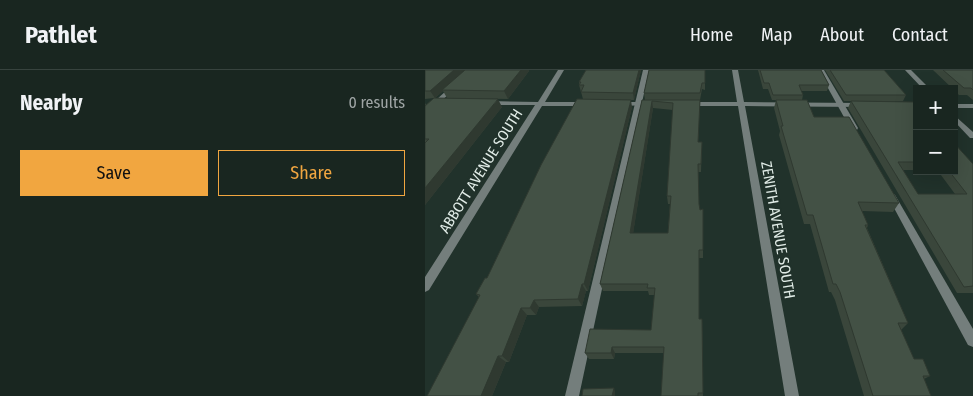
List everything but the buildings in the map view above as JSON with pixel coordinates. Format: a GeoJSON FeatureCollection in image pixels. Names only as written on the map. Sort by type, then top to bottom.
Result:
{"type":"FeatureCollection","features":[{"type":"Feature","properties":{"kind":"street"},"geometry":{"type":"LineString","coordinates":[[425,114],[472,70]]}},
{"type":"Feature","properties":{"kind":"street","name":"ABBOTT AVENUE SOUTH"},"geometry":{"type":"LineString","coordinates":[[425,287],[561,70]]}},
{"type":"Feature","properties":{"kind":"street"},"geometry":{"type":"LineString","coordinates":[[572,396],[646,70]]}},
{"type":"Feature","properties":{"kind":"street","name":"ZENITH AVENUE SOUTH"},"geometry":{"type":"LineString","coordinates":[[735,70],[792,396]]}},
{"type":"Feature","properties":{"kind":"street"},"geometry":{"type":"LineString","coordinates":[[821,70],[859,138]]}},
{"type":"Feature","properties":{"kind":"street"},"geometry":{"type":"LineString","coordinates":[[908,70],[923,85]]}},
{"type":"Feature","properties":{"kind":"street"},"geometry":{"type":"LineString","coordinates":[[425,102],[447,102]]}},
{"type":"Feature","properties":{"kind":"street"},"geometry":{"type":"LineString","coordinates":[[477,103],[600,104]]}},
{"type":"Feature","properties":{"kind":"street"},"geometry":{"type":"LineString","coordinates":[[609,104],[665,104]]}},
{"type":"Feature","properties":{"kind":"street"},"geometry":{"type":"LineString","coordinates":[[683,104],[869,105]]}},
{"type":"Feature","properties":{"kind":"street"},"geometry":{"type":"LineString","coordinates":[[958,106],[973,106]]}},
{"type":"Feature","properties":{"kind":"street"},"geometry":{"type":"LineString","coordinates":[[958,121],[973,136]]}},
{"type":"Feature","properties":{"kind":"street"},"geometry":{"type":"LineString","coordinates":[[888,188],[973,341]]}}]}
